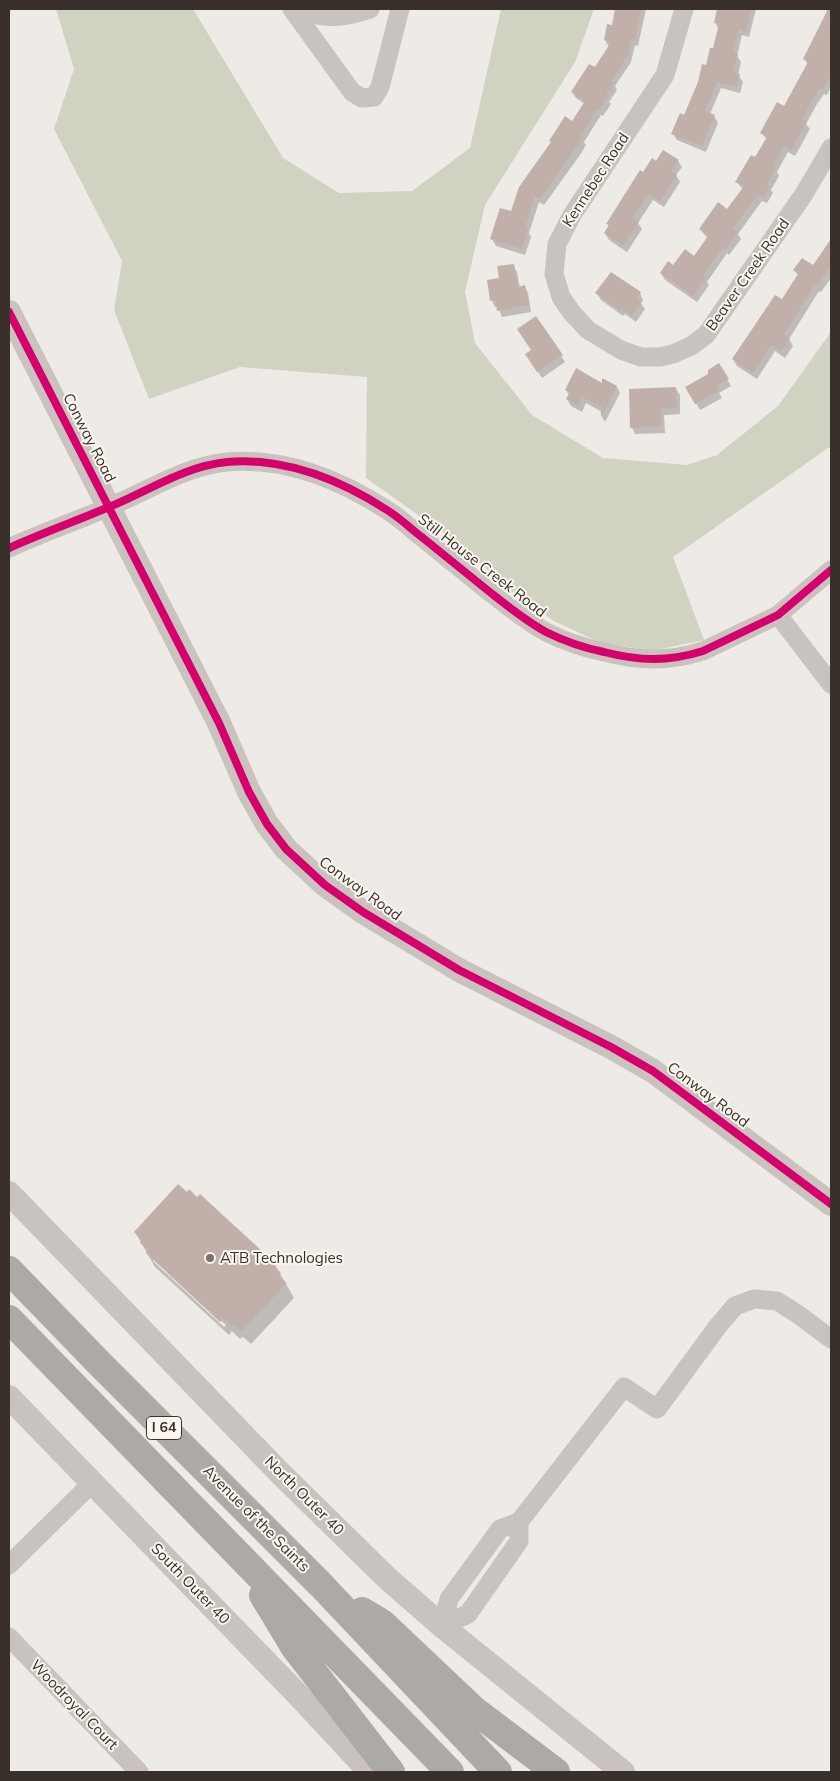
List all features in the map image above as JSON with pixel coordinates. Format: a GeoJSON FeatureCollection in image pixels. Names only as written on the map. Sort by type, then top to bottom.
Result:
{"type":"FeatureCollection","features":[{"type":"Feature","properties":{"kind":"highway","name":"Avenue of the Saints"},"geometry":{"type":"LineString","coordinates":[[9,1270],[321,1586],[498,1772]]}},
{"type":"Feature","properties":{"kind":"highway","name":"I 64"},"geometry":{"type":"LineString","coordinates":[[9,1320],[450,1772]]}},
{"type":"Feature","properties":{"kind":"highway"},"geometry":{"type":"LineString","coordinates":[[239,1555],[295,1648],[391,1772]]}},
{"type":"Feature","properties":{"kind":"highway"},"geometry":{"type":"LineString","coordinates":[[321,1586],[382,1624],[474,1710],[556,1772]]}},
{"type":"Feature","properties":{"kind":"street"},"geometry":{"type":"LineString","coordinates":[[292,9],[352,92],[362,98],[374,98],[380,87],[400,9]]}},
{"type":"Feature","properties":{"kind":"street"},"geometry":{"type":"LineString","coordinates":[[301,9],[309,13],[335,18],[370,9]]}},
{"type":"Feature","properties":{"kind":"street","name":"Kennebec Road"},"geometry":{"type":"LineString","coordinates":[[607,342],[588,330],[572,313],[561,297],[554,274],[557,244],[572,215],[665,75],[684,9]]}},
{"type":"Feature","properties":{"kind":"street","name":"Beaver Creek Road"},"geometry":{"type":"LineString","coordinates":[[607,342],[621,350],[641,357],[660,356],[673,354],[691,346],[706,335],[804,194],[831,148]]}},
{"type":"Feature","properties":{"kind":"street","name":"Conway Road"},"geometry":{"type":"LineString","coordinates":[[9,312],[219,723],[249,792],[260,808],[267,824],[286,849],[326,885],[363,912],[459,970],[611,1047],[653,1071],[831,1204]]}},
{"type":"Feature","properties":{"kind":"street","name":"Still House Creek Road"},"geometry":{"type":"LineString","coordinates":[[9,548],[202,466],[227,462],[281,464],[329,478],[359,492],[394,515],[518,614],[546,632],[580,647],[617,656],[651,660],[690,655],[719,644],[778,615],[831,570]]}},
{"type":"Feature","properties":{"kind":"street"},"geometry":{"type":"LineString","coordinates":[[778,615],[831,684]]}},
{"type":"Feature","properties":{"kind":"street","name":"North Outer 40"},"geometry":{"type":"LineString","coordinates":[[9,1193],[286,1479],[387,1578],[442,1626],[623,1772]]}},
{"type":"Feature","properties":{"kind":"street"},"geometry":{"type":"LineString","coordinates":[[442,1626],[468,1614],[519,1541],[519,1522],[624,1386],[656,1409],[735,1306],[754,1299],[777,1301],[831,1339]]}},
{"type":"Feature","properties":{"kind":"street","name":"South Outer 40"},"geometry":{"type":"LineString","coordinates":[[9,1398],[308,1705],[370,1772]]}},
{"type":"Feature","properties":{"kind":"street"},"geometry":{"type":"LineString","coordinates":[[9,1565],[92,1483]]}},
{"type":"Feature","properties":{"kind":"street","name":"Woodroyal Court"},"geometry":{"type":"LineString","coordinates":[[9,1637],[139,1772]]}},
{"type":"Feature","properties":{"kind":"green space"},"geometry":{"type":"Polygon","coordinates":[[[56,9],[193,9],[283,158],[339,193],[412,191],[470,148],[501,9],[594,9],[575,62],[485,205],[465,292],[475,343],[532,415],[603,458],[687,465],[717,455],[778,406],[831,332],[831,446],[673,557],[704,640],[651,651],[599,642],[554,621],[515,594],[452,539],[366,478],[367,377],[240,367],[149,399],[114,310],[122,261],[54,129],[74,69],[56,9]]]}},
{"type":"Feature","properties":{"kind":"building"},"geometry":{"type":"Polygon","coordinates":[[[615,9],[642,9],[635,40],[631,39],[628,55],[611,81],[614,83],[606,95],[608,96],[599,110],[597,109],[580,136],[583,138],[540,199],[535,196],[525,228],[528,230],[522,249],[490,239],[500,208],[511,211],[519,187],[551,142],[549,141],[565,116],[572,121],[585,101],[571,92],[589,64],[595,67],[611,42],[604,40],[607,24],[612,25],[615,9]]]}},
{"type":"Feature","properties":{"kind":"building"},"geometry":{"type":"Polygon","coordinates":[[[717,9],[751,9],[746,31],[739,29],[733,53],[738,54],[733,72],[740,74],[737,87],[717,82],[705,111],[715,115],[702,146],[671,134],[680,113],[684,115],[698,82],[702,64],[706,65],[710,48],[713,48],[719,24],[714,23],[717,9]]]}},
{"type":"Feature","properties":{"kind":"building"},"geometry":{"type":"Polygon","coordinates":[[[828,9],[831,9],[831,74],[823,89],[820,88],[814,97],[802,119],[807,122],[791,150],[784,146],[773,166],[776,168],[767,184],[770,185],[763,198],[758,195],[733,228],[738,232],[725,249],[723,247],[703,276],[706,278],[693,296],[660,273],[668,261],[673,265],[685,249],[694,256],[708,236],[699,229],[718,202],[727,209],[744,186],[735,182],[751,155],[755,157],[767,137],[760,133],[777,102],[784,106],[808,62],[803,59],[828,9]]]}},
{"type":"Feature","properties":{"kind":"building"},"geometry":{"type":"Polygon","coordinates":[[[663,150],[679,160],[671,171],[677,175],[660,202],[649,194],[633,218],[639,222],[623,246],[604,233],[609,225],[606,224],[640,170],[643,172],[652,158],[656,161],[663,150]]]}},
{"type":"Feature","properties":{"kind":"building"},"geometry":{"type":"Polygon","coordinates":[[[831,239],[831,266],[817,286],[815,285],[784,334],[790,338],[781,352],[771,345],[753,373],[732,359],[775,295],[782,299],[798,274],[793,270],[802,258],[813,265],[831,239]]]}},
{"type":"Feature","properties":{"kind":"building"},"geometry":{"type":"Polygon","coordinates":[[[514,264],[518,287],[525,285],[529,305],[497,311],[495,300],[490,301],[487,280],[499,278],[497,266],[514,264]]]}},
{"type":"Feature","properties":{"kind":"building"},"geometry":{"type":"Polygon","coordinates":[[[611,272],[641,292],[637,298],[642,301],[632,316],[621,308],[619,310],[595,293],[611,272]]]}},
{"type":"Feature","properties":{"kind":"building"},"geometry":{"type":"Polygon","coordinates":[[[536,316],[563,355],[537,372],[525,354],[531,350],[517,329],[536,316]]]}},
{"type":"Feature","properties":{"kind":"building"},"geometry":{"type":"Polygon","coordinates":[[[719,363],[729,379],[717,386],[719,391],[695,404],[685,387],[708,374],[708,370],[719,363]]]}},
{"type":"Feature","properties":{"kind":"building"},"geometry":{"type":"Polygon","coordinates":[[[576,368],[602,383],[602,378],[617,386],[601,417],[601,407],[582,397],[578,406],[566,399],[570,392],[565,390],[576,368]]]}},
{"type":"Feature","properties":{"kind":"building"},"geometry":{"type":"Polygon","coordinates":[[[676,387],[677,408],[661,409],[662,426],[630,428],[629,389],[676,387]]]}},
{"type":"Feature","properties":{"kind":"building"},"geometry":{"type":"Polygon","coordinates":[[[178,1184],[187,1192],[189,1189],[197,1197],[200,1194],[275,1263],[273,1265],[281,1273],[278,1276],[287,1283],[242,1331],[234,1324],[232,1326],[223,1318],[220,1322],[146,1253],[148,1250],[140,1243],[142,1240],[134,1232],[178,1184]]]}},
{"type":"Feature","properties":{"kind":"cycle path"},"geometry":{"type":"LineString","coordinates":[[9,312],[219,723],[249,792],[267,824],[286,849],[325,885],[363,912],[459,970],[611,1047],[653,1071],[831,1204]]}},
{"type":"Feature","properties":{"kind":"cycle path"},"geometry":{"type":"LineString","coordinates":[[9,548],[124,501],[196,468],[227,462],[249,461],[270,463],[311,472],[331,480],[387,510],[508,606],[546,632],[574,644],[641,659],[666,659],[703,651],[778,615],[831,570]]}},
{"type":"Feature","properties":{"kind":"place","name":"ATB Technologies"},"geometry":{"type":"Point","coordinates":[210,1258]}}]}
